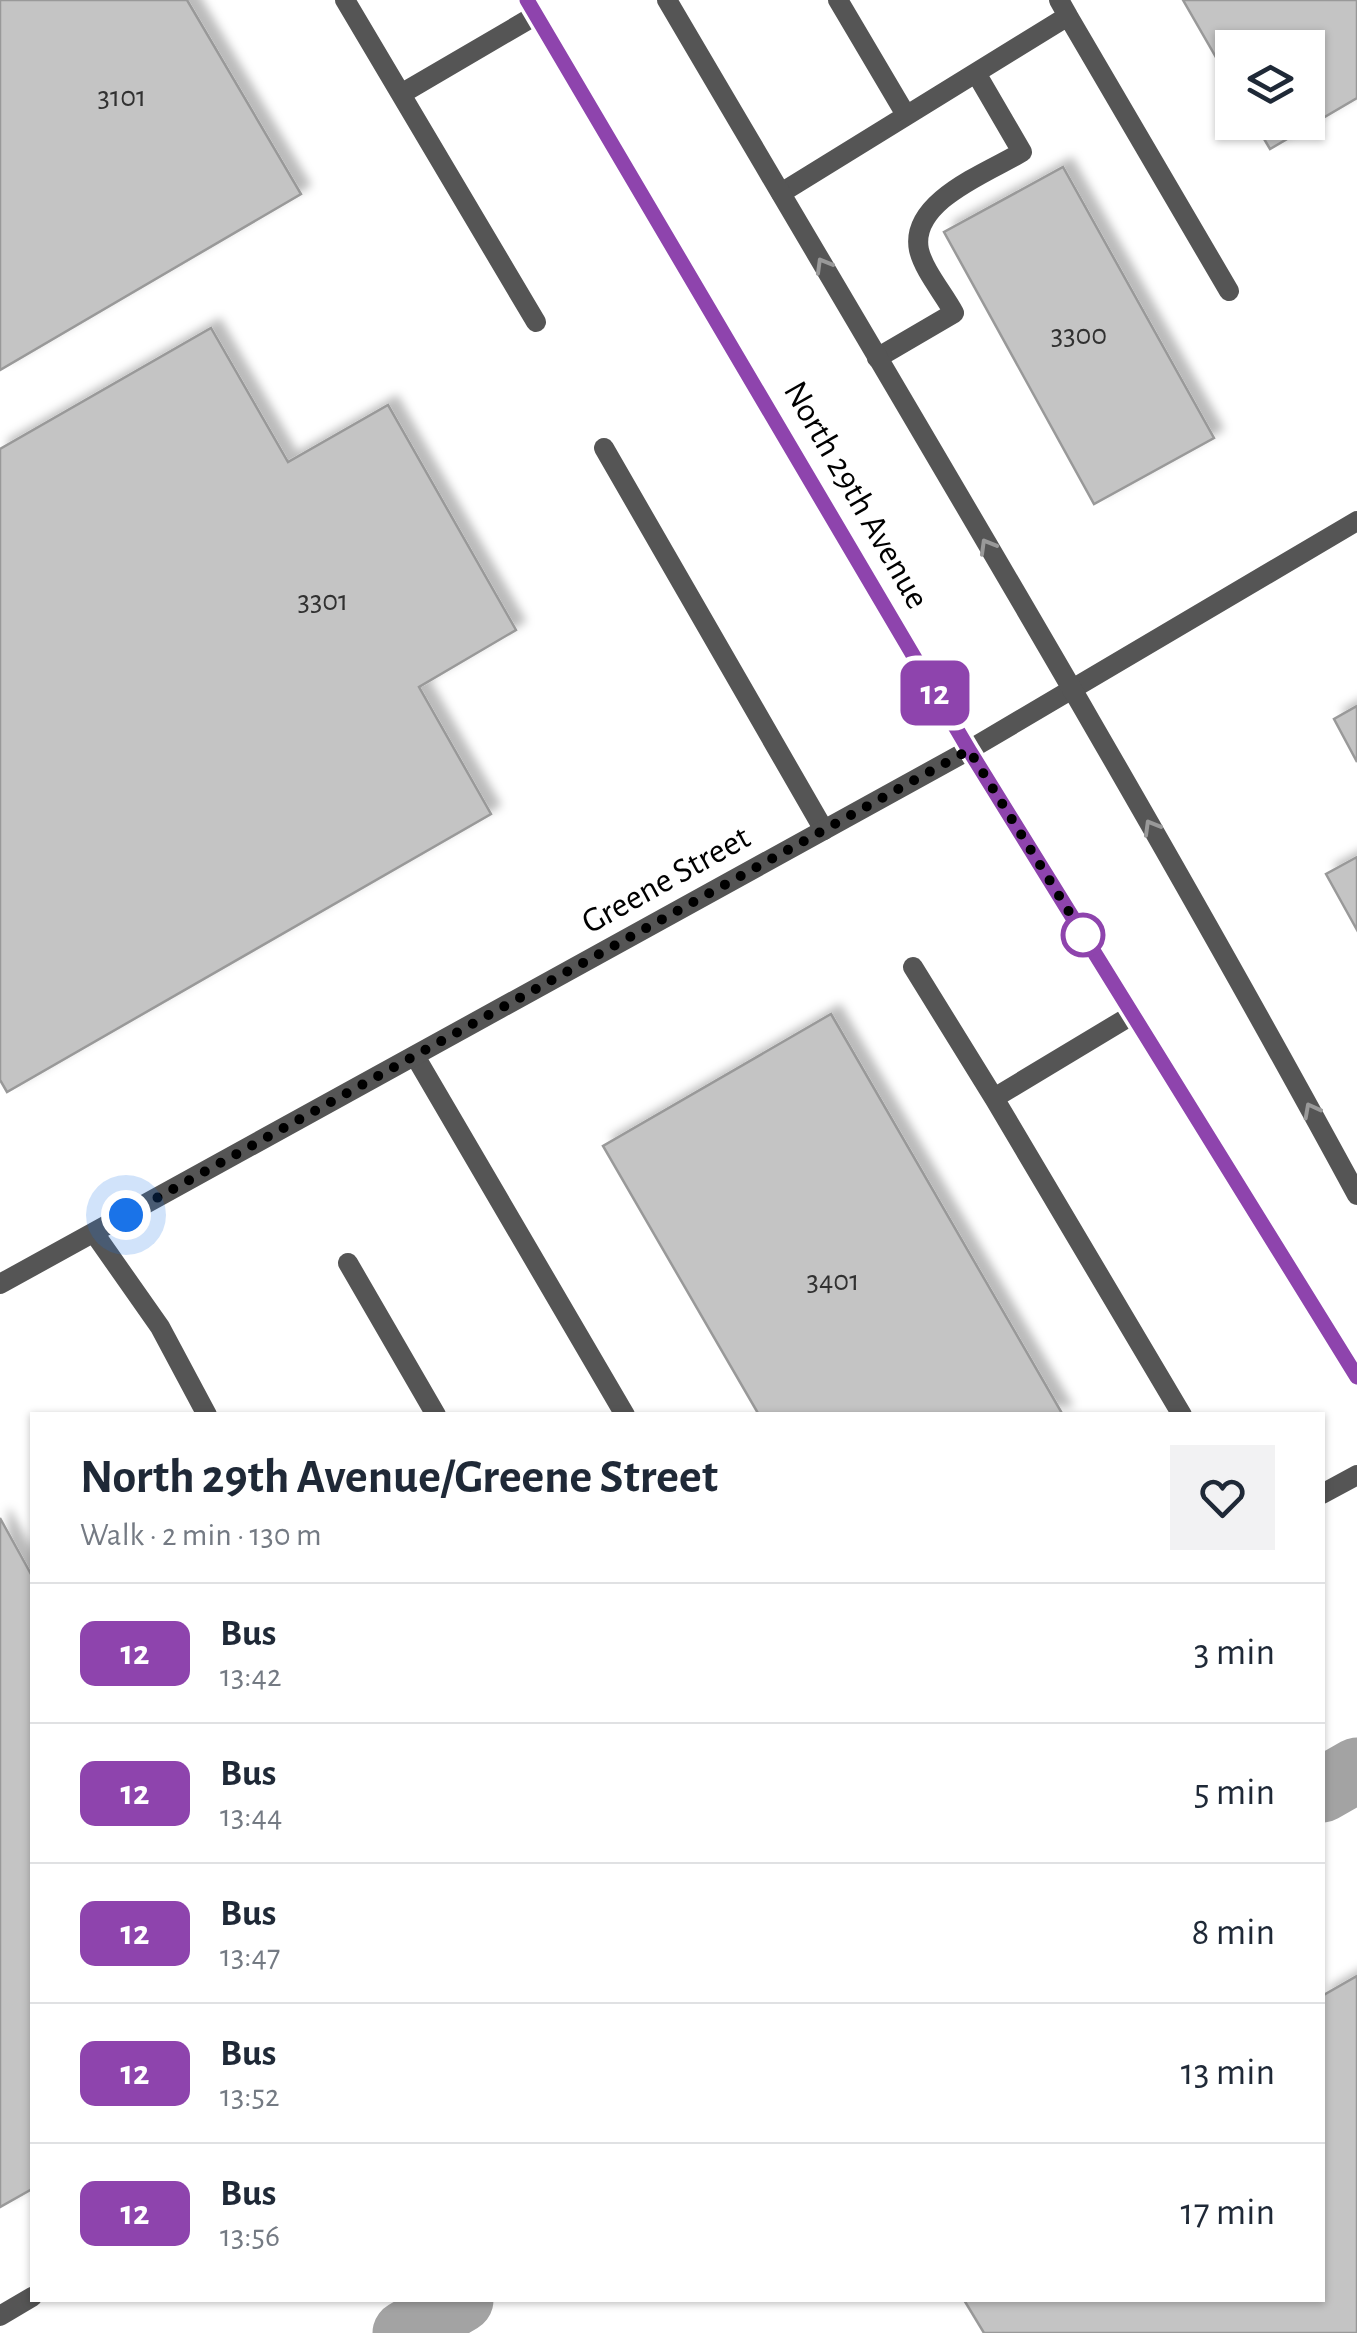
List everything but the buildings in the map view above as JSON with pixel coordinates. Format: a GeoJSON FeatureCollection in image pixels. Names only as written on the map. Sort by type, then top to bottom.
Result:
{"type":"FeatureCollection","features":[{"type":"Feature","properties":{"kind":"street"},"geometry":{"type":"LineString","coordinates":[[346,0],[536,322]]}},
{"type":"Feature","properties":{"kind":"street"},"geometry":{"type":"LineString","coordinates":[[667,0],[1072,690],[1259,1015],[1357,1195]]}},
{"type":"Feature","properties":{"kind":"street"},"geometry":{"type":"LineString","coordinates":[[838,0],[906,115]]}},
{"type":"Feature","properties":{"kind":"street"},"geometry":{"type":"LineString","coordinates":[[401,94],[531,7]]}},
{"type":"Feature","properties":{"kind":"street","name":"North 29th Avenue"},"geometry":{"type":"LineString","coordinates":[[531,7],[969,750],[1357,1376]]}},
{"type":"Feature","properties":{"kind":"street"},"geometry":{"type":"LineString","coordinates":[[780,193],[976,73],[1064,8],[1229,291]]}},
{"type":"Feature","properties":{"kind":"street"},"geometry":{"type":"LineString","coordinates":[[877,358],[954,313],[919,252],[919,230],[928,211],[1022,152],[976,73]]}},
{"type":"Feature","properties":{"kind":"street"},"geometry":{"type":"LineString","coordinates":[[604,448],[824,830]]}},
{"type":"Feature","properties":{"kind":"street","name":"Greene Street"},"geometry":{"type":"LineString","coordinates":[[0,1284],[969,750],[1357,522]]}},
{"type":"Feature","properties":{"kind":"street"},"geometry":{"type":"LineString","coordinates":[[913,967],[1180,1412]]}},
{"type":"Feature","properties":{"kind":"street"},"geometry":{"type":"LineString","coordinates":[[994,1098],[1132,1016]]}},
{"type":"Feature","properties":{"kind":"street"},"geometry":{"type":"LineString","coordinates":[[415,1056],[623,1412]]}},
{"type":"Feature","properties":{"kind":"street"},"geometry":{"type":"LineString","coordinates":[[94,1233],[160,1328],[205,1412]]}},
{"type":"Feature","properties":{"kind":"street"},"geometry":{"type":"LineString","coordinates":[[348,1263],[434,1412]]}},
{"type":"Feature","properties":{"kind":"street"},"geometry":{"type":"LineString","coordinates":[[1325,1492],[1357,1476]]}},
{"type":"Feature","properties":{"kind":"street"},"geometry":{"type":"LineString","coordinates":[[0,2316],[30,2298]]}},
{"type":"Feature","properties":{"kind":"waterway"},"geometry":{"type":"LineString","coordinates":[[1325,1788],[1357,1770]]}},
{"type":"Feature","properties":{"kind":"waterway"},"geometry":{"type":"LineString","coordinates":[[405,2333],[458,2302]]}},
{"type":"Feature","properties":{"kind":"bus line","name":"12"},"geometry":{"type":"LineString","coordinates":[[527,0],[969,750],[1357,1377]]}},
{"type":"Feature","properties":{"kind":"route"},"geometry":{"type":"LineString","coordinates":[[126,1215],[969,750],[1092,949],[1083,935]]}}]}
